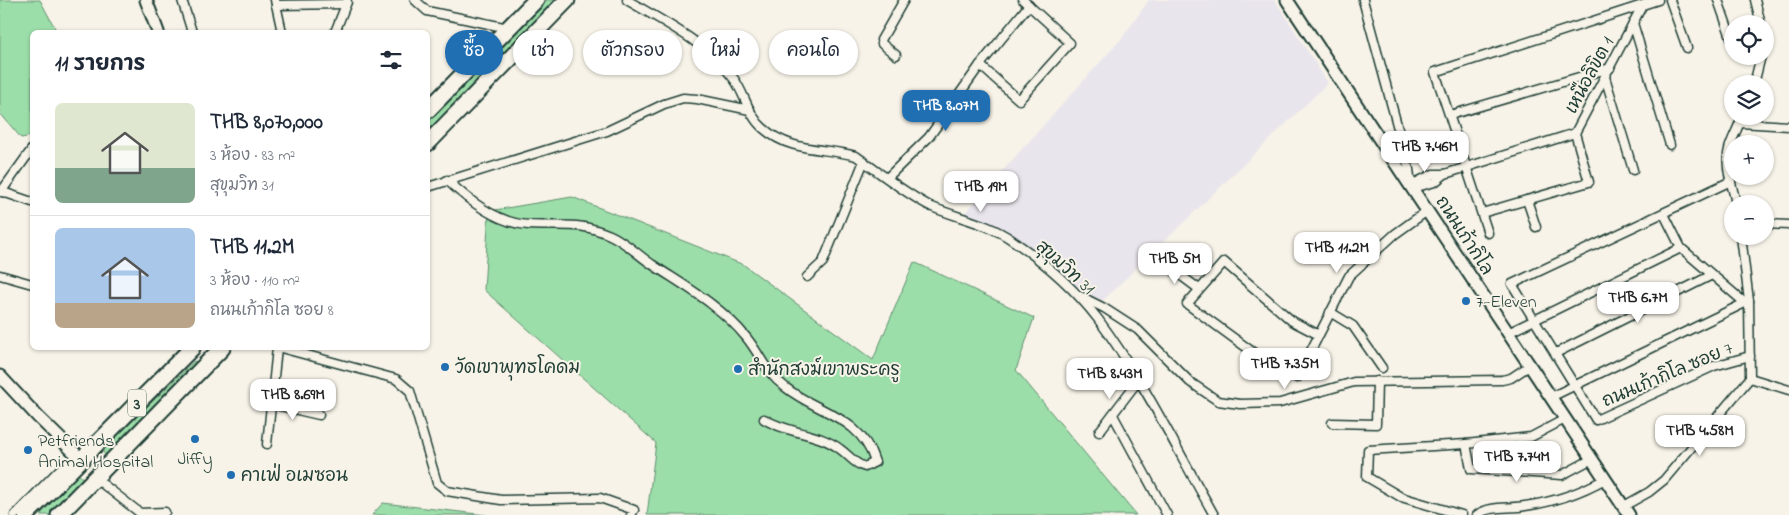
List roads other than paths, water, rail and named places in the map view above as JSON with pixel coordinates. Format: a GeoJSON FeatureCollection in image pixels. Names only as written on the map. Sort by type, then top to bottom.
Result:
{"type":"FeatureCollection","features":[{"type":"Feature","properties":{"kind":"highway"},"geometry":{"type":"LineString","coordinates":[[430,108],[536,0]]}},
{"type":"Feature","properties":{"kind":"highway"},"geometry":{"type":"LineString","coordinates":[[430,141],[567,0]]}},
{"type":"Feature","properties":{"kind":"highway","name":"3"},"geometry":{"type":"LineString","coordinates":[[22,514],[81,459],[190,350]]}},
{"type":"Feature","properties":{"kind":"highway","name":"3"},"geometry":{"type":"LineString","coordinates":[[59,515],[216,350]]}},
{"type":"Feature","properties":{"kind":"main road"},"geometry":{"type":"LineString","coordinates":[[146,0],[157,30]]}},
{"type":"Feature","properties":{"kind":"main road","name":"ถนนเก้ากิโล"},"geometry":{"type":"LineString","coordinates":[[1286,0],[1626,510]]}},
{"type":"Feature","properties":{"kind":"main road"},"geometry":{"type":"LineString","coordinates":[[0,376],[81,459]]}},
{"type":"Feature","properties":{"kind":"street"},"geometry":{"type":"LineString","coordinates":[[182,0],[191,30]]}},
{"type":"Feature","properties":{"kind":"street"},"geometry":{"type":"LineString","coordinates":[[415,0],[427,11],[508,28]]}},
{"type":"Feature","properties":{"kind":"street","name":"สุขุมวิท 31"},"geometry":{"type":"LineString","coordinates":[[627,0],[708,51],[734,80],[750,110],[763,128],[805,149],[844,152],[856,156],[930,206],[995,229],[1013,240],[1074,293],[1097,318],[1138,381],[1214,515]]}},
{"type":"Feature","properties":{"kind":"street"},"geometry":{"type":"LineString","coordinates":[[896,55],[882,44],[881,40],[904,0]]}},
{"type":"Feature","properties":{"kind":"street"},"geometry":{"type":"LineString","coordinates":[[1363,0],[1409,169],[1412,187]]}},
{"type":"Feature","properties":{"kind":"street"},"geometry":{"type":"LineString","coordinates":[[1488,233],[1435,72],[1658,0]]}},
{"type":"Feature","properties":{"kind":"street"},"geometry":{"type":"LineString","coordinates":[[1670,0],[1687,48]]}},
{"type":"Feature","properties":{"kind":"street"},"geometry":{"type":"LineString","coordinates":[[1718,0],[1724,17]]}},
{"type":"Feature","properties":{"kind":"street"},"geometry":{"type":"LineString","coordinates":[[1755,0],[1759,15]]}},
{"type":"Feature","properties":{"kind":"street"},"geometry":{"type":"LineString","coordinates":[[282,30],[276,2],[347,2],[336,30]]}},
{"type":"Feature","properties":{"kind":"street"},"geometry":{"type":"LineString","coordinates":[[887,178],[929,137],[980,65],[1026,3],[1070,43],[1019,100],[980,65]]}},
{"type":"Feature","properties":{"kind":"street","name":"เหนือลิขิต 1"},"geometry":{"type":"LineString","coordinates":[[1412,187],[1433,174],[1445,174],[1575,133],[1642,6]]}},
{"type":"Feature","properties":{"kind":"street"},"geometry":{"type":"LineString","coordinates":[[1633,23],[1670,145]]}},
{"type":"Feature","properties":{"kind":"street"},"geometry":{"type":"LineString","coordinates":[[1450,115],[1610,68]]}},
{"type":"Feature","properties":{"kind":"street"},"geometry":{"type":"LineString","coordinates":[[1605,77],[1633,170]]}},
{"type":"Feature","properties":{"kind":"street"},"geometry":{"type":"LineString","coordinates":[[430,186],[607,131],[664,104],[683,98],[750,110]]}},
{"type":"Feature","properties":{"kind":"street"},"geometry":{"type":"LineString","coordinates":[[1774,124],[1789,126]]}},
{"type":"Feature","properties":{"kind":"street"},"geometry":{"type":"LineString","coordinates":[[1482,213],[1589,182],[1575,133]]}},
{"type":"Feature","properties":{"kind":"street"},"geometry":{"type":"LineString","coordinates":[[30,152],[1,192],[30,201]]}},
{"type":"Feature","properties":{"kind":"street"},"geometry":{"type":"LineString","coordinates":[[807,277],[823,262],[864,162]]}},
{"type":"Feature","properties":{"kind":"street"},"geometry":{"type":"LineString","coordinates":[[447,180],[466,198],[506,220],[526,225],[584,225],[612,236],[718,309],[746,337],[767,371],[786,388],[853,426],[872,451],[875,462],[865,467],[857,464],[840,448],[814,436],[779,428],[764,419]]}},
{"type":"Feature","properties":{"kind":"street"},"geometry":{"type":"LineString","coordinates":[[1575,385],[1512,284],[1724,184]]}},
{"type":"Feature","properties":{"kind":"street"},"geometry":{"type":"LineString","coordinates":[[1527,200],[1536,227]]}},
{"type":"Feature","properties":{"kind":"street"},"geometry":{"type":"LineString","coordinates":[[1319,335],[1292,321],[1224,262],[1187,304],[1265,361],[1297,378],[1319,335],[1330,312],[1349,276],[1395,234],[1427,211]]}},
{"type":"Feature","properties":{"kind":"street"},"geometry":{"type":"LineString","coordinates":[[1664,214],[1681,248],[1710,276],[1747,302]]}},
{"type":"Feature","properties":{"kind":"street"},"geometry":{"type":"LineString","coordinates":[[1774,224],[1789,225]]}},
{"type":"Feature","properties":{"kind":"street"},"geometry":{"type":"LineString","coordinates":[[1626,510],[1664,480],[1750,378],[1747,302],[1741,245]]}},
{"type":"Feature","properties":{"kind":"street"},"geometry":{"type":"LineString","coordinates":[[1508,333],[1533,319],[1681,248]]}},
{"type":"Feature","properties":{"kind":"street"},"geometry":{"type":"LineString","coordinates":[[1164,264],[1199,289]]}},
{"type":"Feature","properties":{"kind":"street"},"geometry":{"type":"LineString","coordinates":[[0,275],[30,283]]}},
{"type":"Feature","properties":{"kind":"street"},"geometry":{"type":"LineString","coordinates":[[1556,353],[1710,276]]}},
{"type":"Feature","properties":{"kind":"street"},"geometry":{"type":"LineString","coordinates":[[1074,293],[1104,308],[1138,330],[1190,382],[1218,401],[1240,404],[1280,402],[1354,382],[1502,380],[1511,378],[1529,366]]}},
{"type":"Feature","properties":{"kind":"street"},"geometry":{"type":"LineString","coordinates":[[1551,397],[1747,302]]}},
{"type":"Feature","properties":{"kind":"street"},"geometry":{"type":"LineString","coordinates":[[1330,312],[1353,326],[1382,368]]}},
{"type":"Feature","properties":{"kind":"street"},"geometry":{"type":"LineString","coordinates":[[267,444],[277,350]]}},
{"type":"Feature","properties":{"kind":"street"},"geometry":{"type":"LineString","coordinates":[[288,350],[396,379],[404,383],[410,391],[437,483],[447,491],[501,500],[600,498],[634,510],[631,515]]}},
{"type":"Feature","properties":{"kind":"street","name":"ถนนเก้ากิโล ซอย 7"},"geometry":{"type":"LineString","coordinates":[[1575,385],[1596,420],[1714,366],[1750,356]]}},
{"type":"Feature","properties":{"kind":"street"},"geometry":{"type":"LineString","coordinates":[[1750,378],[1789,390]]}},
{"type":"Feature","properties":{"kind":"street"},"geometry":{"type":"LineString","coordinates":[[1099,432],[1138,381]]}},
{"type":"Feature","properties":{"kind":"street"},"geometry":{"type":"LineString","coordinates":[[1332,423],[1376,424],[1377,381]]}},
{"type":"Feature","properties":{"kind":"street"},"geometry":{"type":"LineString","coordinates":[[271,404],[319,415]]}},
{"type":"Feature","properties":{"kind":"street"},"geometry":{"type":"LineString","coordinates":[[1113,415],[1167,515]]}},
{"type":"Feature","properties":{"kind":"street"},"geometry":{"type":"LineString","coordinates":[[1462,515],[1401,497],[1367,477],[1368,450],[1466,444],[1531,437],[1565,419]]}},
{"type":"Feature","properties":{"kind":"street"},"geometry":{"type":"LineString","coordinates":[[1466,444],[1471,468],[1562,475],[1592,458]]}},
{"type":"Feature","properties":{"kind":"street"},"geometry":{"type":"LineString","coordinates":[[95,478],[140,513],[165,512]]}},
{"type":"Feature","properties":{"kind":"street"},"geometry":{"type":"LineString","coordinates":[[1477,515],[1484,510],[1525,506],[1556,500],[1587,489],[1605,479]]}},
{"type":"Feature","properties":{"kind":"place","name":"7-Eleven"},"geometry":{"type":"Point","coordinates":[1466,301]}},
{"type":"Feature","properties":{"kind":"place","name":"วัดเขาพุทธโคดม"},"geometry":{"type":"Point","coordinates":[445,367]}},
{"type":"Feature","properties":{"kind":"place","name":"สำนักสงฆ์เขาพระครู"},"geometry":{"type":"Point","coordinates":[738,369]}},
{"type":"Feature","properties":{"kind":"place","name":"Jiffy"},"geometry":{"type":"Point","coordinates":[195,439]}},
{"type":"Feature","properties":{"kind":"place","name":"Petfriends Animal Hospital"},"geometry":{"type":"Point","coordinates":[28,450]}},
{"type":"Feature","properties":{"kind":"place","name":"คาเฟ่ อเมซอน"},"geometry":{"type":"Point","coordinates":[231,475]}}]}
